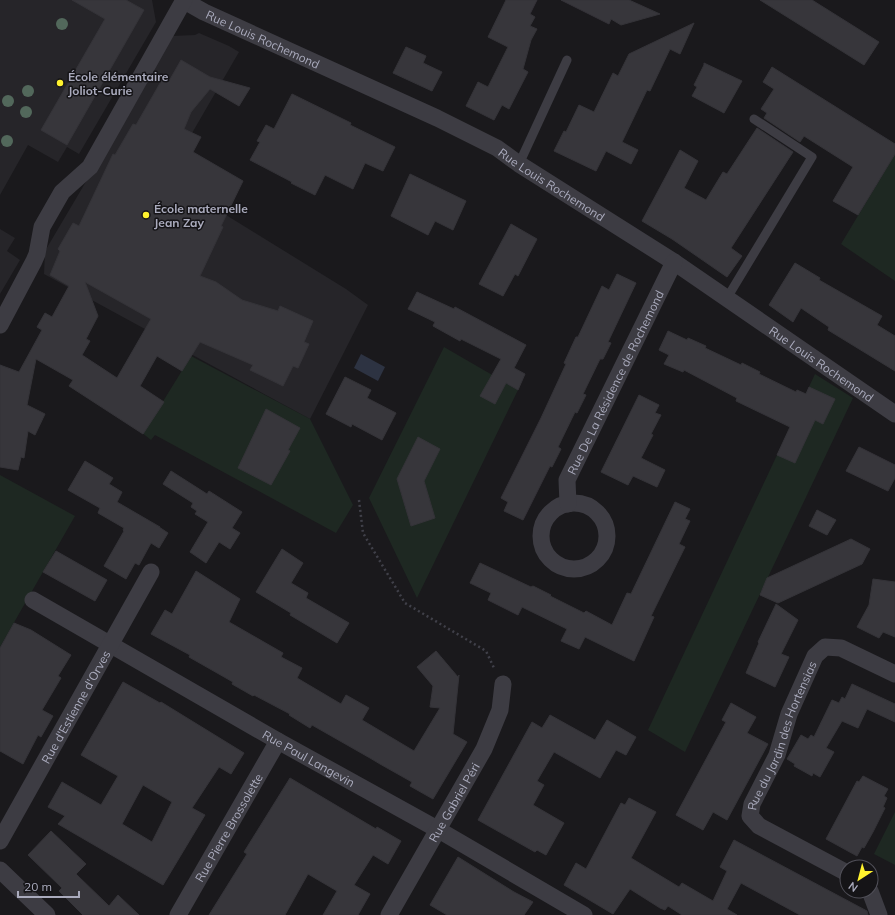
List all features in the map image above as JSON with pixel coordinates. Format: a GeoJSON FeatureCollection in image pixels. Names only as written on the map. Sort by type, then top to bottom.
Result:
{"type":"FeatureCollection","features":[{"type":"Feature","properties":{"kind":"street","name":"Rue Louis Rochemond"},"geometry":{"type":"LineString","coordinates":[[184,0],[204,12],[278,47],[437,118],[497,148],[519,164],[674,262],[895,414]]}},
{"type":"Feature","properties":{"kind":"street"},"geometry":{"type":"LineString","coordinates":[[0,325],[34,261],[42,227],[62,192],[90,167],[184,0]]}},
{"type":"Feature","properties":{"kind":"street","name":"Rue De La Résidence de Rochemond"},"geometry":{"type":"LineString","coordinates":[[568,504],[567,480],[674,262]]}},
{"type":"Feature","properties":{"kind":"street","name":"Rue d'Estienne d'Orves"},"geometry":{"type":"LineString","coordinates":[[0,841],[151,572]]}},
{"type":"Feature","properties":{"kind":"street","name":"Rue Paul Langevin"},"geometry":{"type":"LineString","coordinates":[[33,600],[278,741],[437,829],[584,915]]}},
{"type":"Feature","properties":{"kind":"street","name":"Rue du Jardin des Hortensias"},"geometry":{"type":"LineString","coordinates":[[839,869],[759,826],[750,816],[752,804],[777,755],[788,714],[815,656],[825,647],[841,648],[895,674]]}},
{"type":"Feature","properties":{"kind":"street","name":"Rue Gabriel Péri"},"geometry":{"type":"LineString","coordinates":[[389,915],[437,829],[484,750],[500,710],[503,684]]}},
{"type":"Feature","properties":{"kind":"street","name":"Rue Pierre Brossolette"},"geometry":{"type":"LineString","coordinates":[[178,915],[278,741]]}},
{"type":"Feature","properties":{"kind":"street"},"geometry":{"type":"LineString","coordinates":[[0,870],[47,915]]}},
{"type":"Feature","properties":{"kind":"street"},"geometry":{"type":"LineString","coordinates":[[873,899],[879,915]]}},
{"type":"Feature","properties":{"kind":"lane"},"geometry":{"type":"LineString","coordinates":[[519,164],[567,60]]}},
{"type":"Feature","properties":{"kind":"lane"},"geometry":{"type":"LineString","coordinates":[[727,298],[812,157],[754,119]]}},
{"type":"Feature","properties":{"kind":"path"},"geometry":{"type":"LineString","coordinates":[[359,500],[363,533],[405,603],[486,651],[503,684]]}},
{"type":"Feature","properties":{"kind":"shaded area","name":"École élémentaire Joliot-Curie"},"geometry":{"type":"Polygon","coordinates":[[[0,0],[152,0],[156,22],[79,154],[67,147],[58,162],[28,145],[0,195],[0,0]]]}},
{"type":"Feature","properties":{"kind":"shaded area","name":"École maternelle Jean Zay"},"geometry":{"type":"Polygon","coordinates":[[[199,33],[239,52],[166,178],[346,289],[368,305],[310,419],[44,274],[45,251],[172,36],[195,35],[199,33]]]}},
{"type":"Feature","properties":{"kind":"shaded area"},"geometry":{"type":"Polygon","coordinates":[[[895,154],[895,281],[841,244],[895,154]]]}},
{"type":"Feature","properties":{"kind":"shaded area"},"geometry":{"type":"Polygon","coordinates":[[[0,229],[15,238],[7,251],[20,260],[0,294],[0,229]]]}},
{"type":"Feature","properties":{"kind":"shaded area"},"geometry":{"type":"Polygon","coordinates":[[[444,347],[518,390],[417,598],[369,498],[444,347]]]}},
{"type":"Feature","properties":{"kind":"shaded area"},"geometry":{"type":"Polygon","coordinates":[[[191,356],[310,419],[353,505],[336,533],[155,435],[151,440],[141,432],[146,429],[191,356]]]}},
{"type":"Feature","properties":{"kind":"shaded area"},"geometry":{"type":"Polygon","coordinates":[[[815,374],[853,398],[685,752],[648,730],[815,374]]]}},
{"type":"Feature","properties":{"kind":"shaded area"},"geometry":{"type":"Polygon","coordinates":[[[0,475],[75,516],[0,647],[0,475]]]}},
{"type":"Feature","properties":{"kind":"shaded area"},"geometry":{"type":"Polygon","coordinates":[[[895,812],[895,865],[874,854],[895,812]]]}},
{"type":"Feature","properties":{"kind":"water"},"geometry":{"type":"Polygon","coordinates":[[[361,354],[385,367],[378,381],[354,368],[361,354]]]}},
{"type":"Feature","properties":{"kind":"building"},"geometry":{"type":"Polygon","coordinates":[[[72,0],[126,0],[144,10],[67,145],[41,130],[105,19],[72,0]]]}},
{"type":"Feature","properties":{"kind":"building"},"geometry":{"type":"Polygon","coordinates":[[[506,0],[537,0],[530,14],[535,17],[530,26],[537,29],[531,40],[523,69],[528,72],[509,109],[502,105],[494,120],[466,106],[478,82],[488,87],[508,47],[488,37],[506,0]]]}},
{"type":"Feature","properties":{"kind":"building"},"geometry":{"type":"Polygon","coordinates":[[[561,0],[629,0],[660,14],[621,25],[611,19],[609,24],[561,0]]]}},
{"type":"Feature","properties":{"kind":"building"},"geometry":{"type":"Polygon","coordinates":[[[760,0],[812,0],[879,42],[864,65],[760,0]]]}},
{"type":"Feature","properties":{"kind":"building"},"geometry":{"type":"Polygon","coordinates":[[[694,23],[680,54],[670,49],[650,91],[647,90],[622,142],[638,150],[631,164],[606,151],[596,171],[554,151],[564,131],[566,132],[579,105],[594,112],[613,73],[618,76],[629,54],[694,23]]]}},
{"type":"Feature","properties":{"kind":"building"},"geometry":{"type":"Polygon","coordinates":[[[406,47],[426,56],[423,63],[442,72],[432,91],[393,73],[406,47]]]}},
{"type":"Feature","properties":{"kind":"building","name":"École maternelle Jean Zay"},"geometry":{"type":"Polygon","coordinates":[[[181,60],[210,77],[250,88],[239,106],[210,89],[191,112],[184,129],[201,137],[193,152],[243,181],[221,226],[223,227],[200,276],[216,282],[242,300],[278,311],[280,306],[313,321],[304,342],[309,344],[298,368],[293,366],[283,386],[250,370],[253,365],[200,342],[182,371],[157,356],[140,386],[164,402],[143,434],[69,386],[73,380],[36,359],[27,405],[45,414],[35,435],[28,431],[24,458],[21,457],[18,470],[0,467],[0,365],[19,372],[42,330],[37,327],[45,313],[52,317],[69,286],[50,275],[60,251],[58,249],[73,223],[79,226],[113,154],[115,155],[133,124],[136,125],[163,78],[169,81],[181,60]],[[85,282],[98,316],[86,339],[90,341],[82,355],[117,378],[151,319],[85,282]]]}},
{"type":"Feature","properties":{"kind":"building"},"geometry":{"type":"Polygon","coordinates":[[[704,63],[742,81],[724,113],[692,96],[697,87],[694,85],[704,63]]]}},
{"type":"Feature","properties":{"kind":"building"},"geometry":{"type":"Polygon","coordinates":[[[772,67],[895,144],[895,154],[858,215],[833,201],[853,167],[804,136],[800,142],[764,118],[767,113],[761,109],[774,89],[763,82],[772,67]]]}},
{"type":"Feature","properties":{"kind":"building"},"geometry":{"type":"Polygon","coordinates":[[[292,94],[351,123],[350,125],[395,147],[383,171],[365,163],[353,189],[325,175],[315,195],[250,160],[260,142],[257,141],[266,125],[274,129],[292,94]]]}},
{"type":"Feature","properties":{"kind":"building"},"geometry":{"type":"Polygon","coordinates":[[[757,128],[793,152],[731,248],[742,256],[727,277],[672,239],[642,221],[680,150],[698,161],[684,188],[706,200],[723,172],[727,174],[757,128]]]}},
{"type":"Feature","properties":{"kind":"building"},"geometry":{"type":"Polygon","coordinates":[[[410,174],[466,201],[453,230],[435,221],[428,235],[391,216],[410,174]]]}},
{"type":"Feature","properties":{"kind":"building"},"geometry":{"type":"Polygon","coordinates":[[[511,224],[537,239],[518,276],[515,274],[503,296],[479,284],[511,224]]]}},
{"type":"Feature","properties":{"kind":"building"},"geometry":{"type":"Polygon","coordinates":[[[795,263],[820,278],[819,280],[882,316],[877,325],[895,336],[895,371],[828,330],[829,327],[801,308],[793,322],[769,305],[795,263]]]}},
{"type":"Feature","properties":{"kind":"building"},"geometry":{"type":"Polygon","coordinates":[[[617,274],[636,283],[608,342],[611,343],[603,359],[600,359],[583,394],[586,395],[577,413],[575,412],[558,447],[561,449],[552,467],[550,466],[523,520],[504,511],[508,502],[501,498],[541,418],[566,364],[564,363],[576,337],[578,337],[602,286],[609,290],[617,274]]]}},
{"type":"Feature","properties":{"kind":"building"},"geometry":{"type":"Polygon","coordinates":[[[417,292],[454,309],[455,307],[526,345],[514,368],[525,374],[518,390],[506,383],[495,404],[480,396],[501,359],[461,339],[460,341],[433,326],[435,322],[408,309],[417,292]]]}},
{"type":"Feature","properties":{"kind":"building"},"geometry":{"type":"Polygon","coordinates":[[[668,331],[687,340],[688,338],[706,346],[705,348],[741,365],[742,363],[760,372],[759,374],[796,392],[797,390],[806,394],[809,387],[835,399],[823,424],[815,420],[795,463],[777,455],[790,427],[736,401],[737,398],[684,370],[683,372],[664,364],[669,355],[659,350],[668,331]]]}},
{"type":"Feature","properties":{"kind":"building"},"geometry":{"type":"Polygon","coordinates":[[[345,377],[371,390],[367,398],[396,413],[382,440],[352,424],[351,427],[326,414],[345,377]]]}},
{"type":"Feature","properties":{"kind":"building"},"geometry":{"type":"Polygon","coordinates":[[[639,395],[659,405],[655,413],[661,415],[641,458],[665,470],[657,487],[633,476],[628,485],[601,472],[639,395]]]}},
{"type":"Feature","properties":{"kind":"building"},"geometry":{"type":"Polygon","coordinates":[[[266,409],[300,428],[288,450],[290,451],[271,485],[238,468],[266,409]]]}},
{"type":"Feature","properties":{"kind":"building"},"geometry":{"type":"Polygon","coordinates":[[[418,437],[440,449],[424,481],[435,518],[411,526],[397,479],[418,437]]]}},
{"type":"Feature","properties":{"kind":"building"},"geometry":{"type":"Polygon","coordinates":[[[859,447],[895,465],[895,478],[888,491],[846,471],[859,447]]]}},
{"type":"Feature","properties":{"kind":"building"},"geometry":{"type":"Polygon","coordinates":[[[85,461],[113,478],[109,484],[122,492],[117,502],[168,533],[159,548],[151,543],[139,565],[135,563],[126,579],[104,566],[124,531],[124,528],[98,513],[100,508],[68,490],[85,461]]]}},
{"type":"Feature","properties":{"kind":"building"},"geometry":{"type":"Polygon","coordinates":[[[171,471],[207,494],[209,491],[242,512],[232,528],[240,533],[230,549],[219,542],[206,563],[190,552],[208,522],[195,514],[197,511],[191,507],[193,503],[163,484],[171,471]]]}},
{"type":"Feature","properties":{"kind":"building"},"geometry":{"type":"Polygon","coordinates":[[[675,502],[690,509],[685,519],[690,521],[679,544],[685,547],[651,616],[654,617],[634,661],[585,637],[579,649],[561,641],[567,629],[522,607],[518,615],[488,600],[491,593],[470,583],[480,563],[531,587],[533,586],[584,613],[586,611],[612,625],[627,593],[631,594],[675,502]]]}},
{"type":"Feature","properties":{"kind":"building"},"geometry":{"type":"Polygon","coordinates":[[[817,510],[836,520],[827,535],[809,526],[817,510]]]}},
{"type":"Feature","properties":{"kind":"building"},"geometry":{"type":"Polygon","coordinates":[[[851,539],[870,549],[862,564],[778,603],[760,595],[767,578],[851,539]]]}},
{"type":"Feature","properties":{"kind":"building"},"geometry":{"type":"Polygon","coordinates":[[[282,549],[303,563],[291,583],[308,593],[306,598],[349,623],[337,643],[290,615],[291,613],[256,592],[282,549]]]}},
{"type":"Feature","properties":{"kind":"building"},"geometry":{"type":"Polygon","coordinates":[[[56,551],[107,580],[95,601],[43,572],[56,551]]]}},
{"type":"Feature","properties":{"kind":"building"},"geometry":{"type":"Polygon","coordinates":[[[196,571],[240,599],[229,622],[283,653],[281,657],[302,668],[297,678],[341,704],[346,695],[369,708],[362,720],[414,751],[440,708],[430,707],[433,686],[417,667],[436,651],[458,677],[459,675],[453,734],[467,742],[433,799],[410,786],[412,782],[312,725],[310,728],[289,715],[290,714],[254,695],[253,696],[232,684],[233,682],[189,657],[190,655],[151,634],[165,610],[172,614],[196,571]]]}},
{"type":"Feature","properties":{"kind":"building"},"geometry":{"type":"Polygon","coordinates":[[[873,579],[895,582],[895,637],[883,632],[879,638],[857,627],[869,605],[873,579]]]}},
{"type":"Feature","properties":{"kind":"building"},"geometry":{"type":"Polygon","coordinates":[[[776,604],[798,620],[781,654],[789,657],[775,687],[746,673],[759,643],[758,642],[776,604]]]}},
{"type":"Feature","properties":{"kind":"building"},"geometry":{"type":"Polygon","coordinates":[[[14,623],[31,630],[71,655],[58,676],[61,678],[42,710],[53,716],[41,737],[38,735],[23,764],[0,751],[0,648],[14,623]]]}},
{"type":"Feature","properties":{"kind":"building"},"geometry":{"type":"Polygon","coordinates":[[[123,682],[160,703],[161,702],[244,753],[231,774],[219,767],[192,808],[205,815],[163,885],[58,824],[65,816],[48,807],[62,782],[101,805],[118,776],[81,755],[123,682]],[[143,785],[122,824],[152,842],[172,802],[143,785]]]}},
{"type":"Feature","properties":{"kind":"building"},"geometry":{"type":"Polygon","coordinates":[[[852,684],[895,704],[895,722],[867,709],[858,728],[842,721],[826,748],[834,752],[820,777],[813,773],[812,776],[794,766],[795,764],[787,759],[801,735],[808,739],[811,735],[814,737],[832,700],[839,703],[842,697],[845,699],[852,684]]]}},
{"type":"Feature","properties":{"kind":"building"},"geometry":{"type":"Polygon","coordinates":[[[731,703],[756,717],[747,733],[768,744],[727,820],[713,812],[703,830],[676,815],[726,722],[722,720],[731,703]]]}},
{"type":"Feature","properties":{"kind":"building"},"geometry":{"type":"Polygon","coordinates":[[[550,715],[595,740],[607,720],[636,737],[626,755],[616,750],[600,778],[554,752],[537,781],[544,785],[533,805],[564,823],[546,855],[537,850],[535,852],[478,820],[532,722],[542,728],[550,715]]]}},
{"type":"Feature","properties":{"kind":"building"},"geometry":{"type":"Polygon","coordinates":[[[863,776],[888,789],[884,796],[887,798],[883,807],[885,808],[864,848],[862,847],[857,856],[826,839],[857,781],[859,782],[863,776]]]}},
{"type":"Feature","properties":{"kind":"building"},"geometry":{"type":"Polygon","coordinates":[[[290,778],[376,829],[377,827],[401,841],[388,864],[373,855],[354,885],[370,894],[358,915],[323,915],[337,891],[308,874],[285,915],[209,915],[247,854],[244,852],[290,778]]]}},
{"type":"Feature","properties":{"kind":"building"},"geometry":{"type":"Polygon","coordinates":[[[629,798],[656,812],[631,858],[679,887],[682,883],[713,901],[727,871],[720,867],[734,840],[839,896],[839,899],[845,899],[867,911],[868,915],[800,915],[741,883],[727,909],[737,915],[682,915],[668,906],[665,910],[660,908],[630,889],[613,914],[564,885],[576,863],[586,869],[621,803],[625,805],[629,798]]]}},
{"type":"Feature","properties":{"kind":"building"},"geometry":{"type":"Polygon","coordinates":[[[51,831],[86,864],[76,874],[109,906],[118,895],[139,915],[83,915],[59,891],[62,888],[28,855],[51,831]]]}},
{"type":"Feature","properties":{"kind":"building"},"geometry":{"type":"Polygon","coordinates":[[[458,857],[514,892],[533,902],[524,915],[447,915],[430,905],[458,857]]]}},
{"type":"Feature","properties":{"kind":"place","name":"École élémentaire Joliot-Curie"},"geometry":{"type":"Point","coordinates":[60,83]}},
{"type":"Feature","properties":{"kind":"place","name":"École maternelle Jean Zay"},"geometry":{"type":"Point","coordinates":[146,215]}}]}
